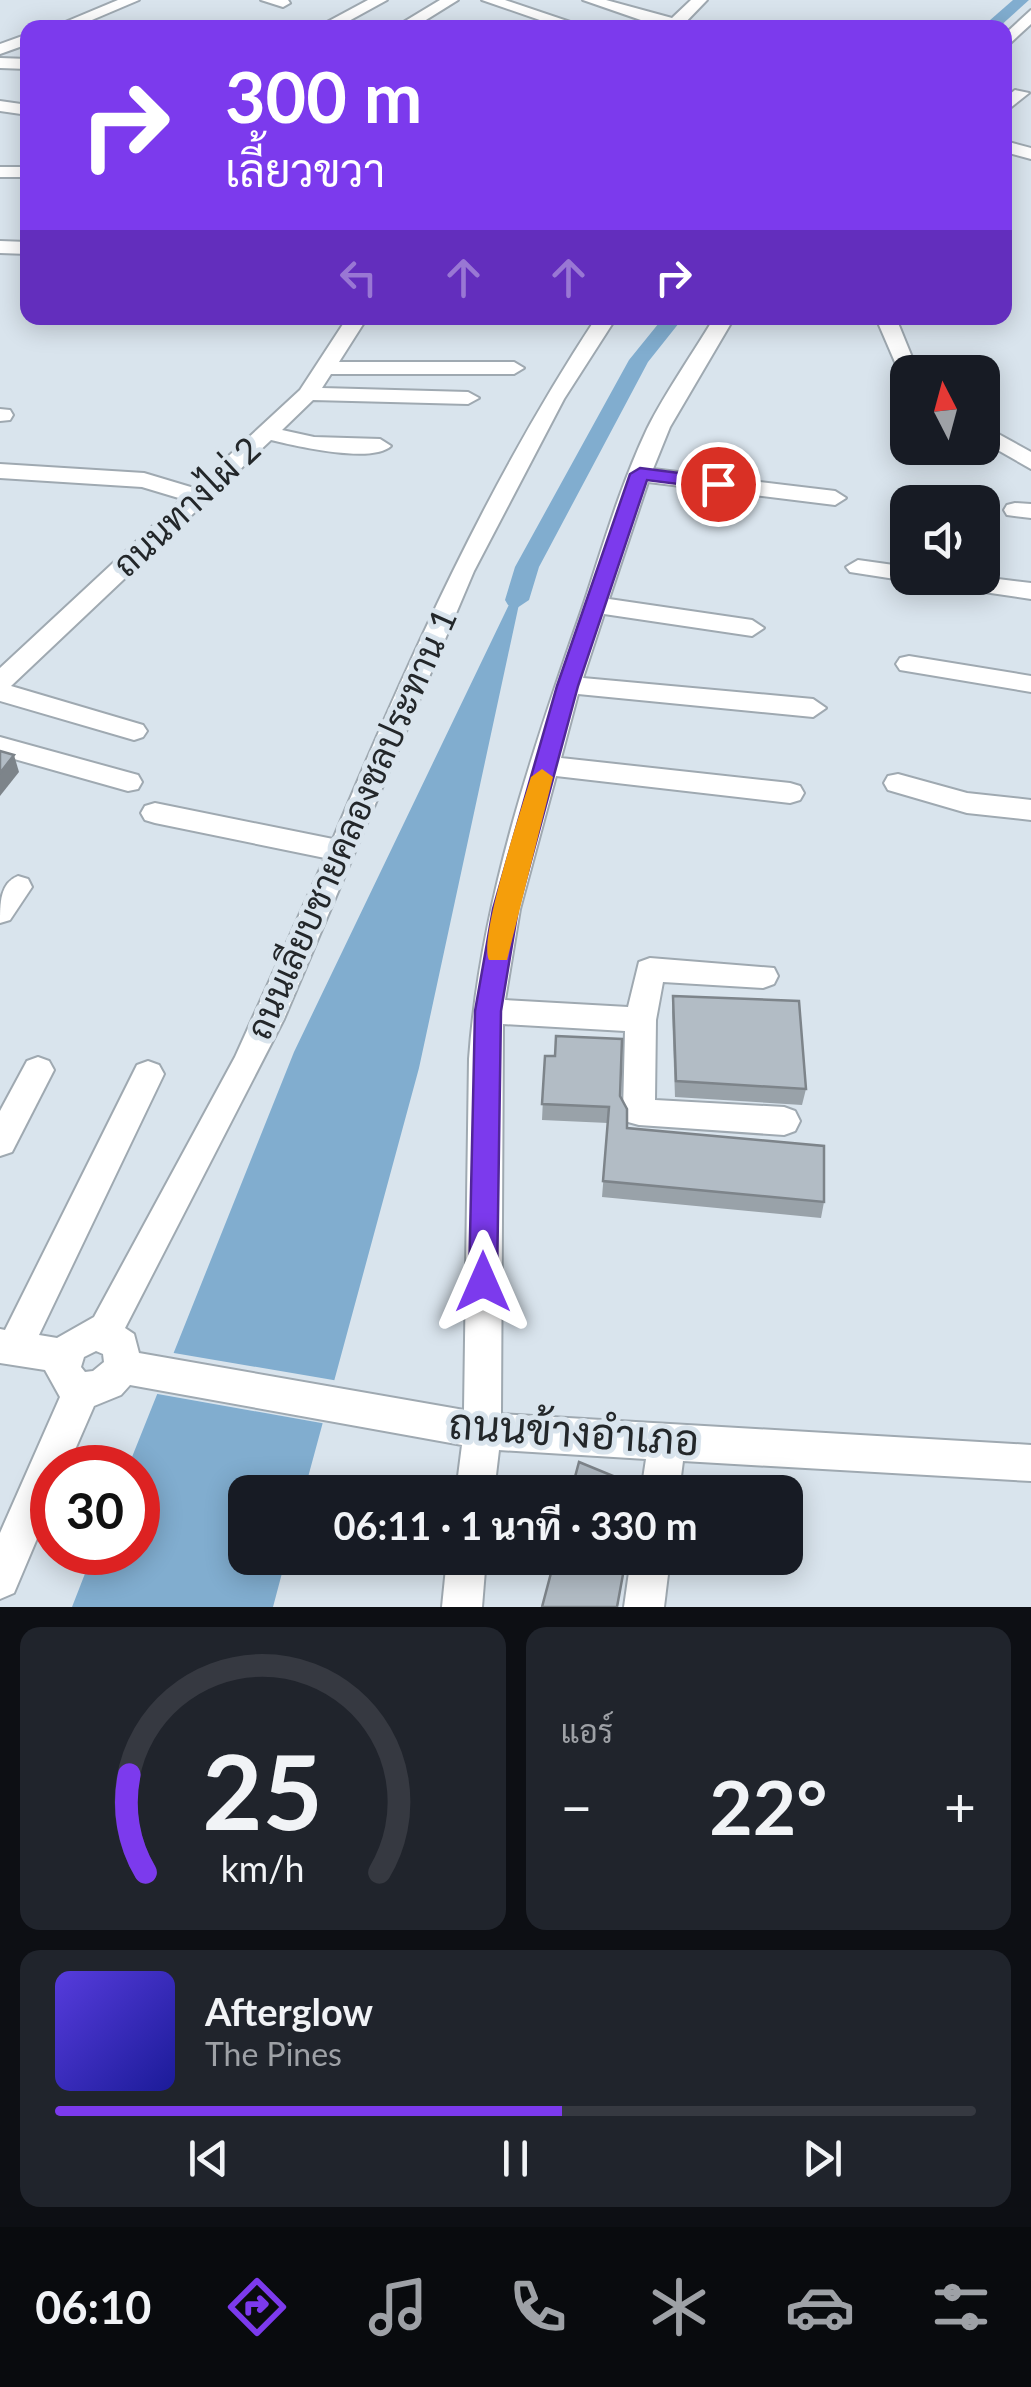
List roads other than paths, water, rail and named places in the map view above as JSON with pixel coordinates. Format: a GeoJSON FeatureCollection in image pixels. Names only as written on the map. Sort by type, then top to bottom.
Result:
{"type":"FeatureCollection","features":[{"type":"Feature","properties":{"kind":"street"},"geometry":{"type":"LineString","coordinates":[[79,20],[132,0]]}},
{"type":"Feature","properties":{"kind":"street"},"geometry":{"type":"LineString","coordinates":[[339,20],[380,0]]}},
{"type":"Feature","properties":{"kind":"street"},"geometry":{"type":"LineString","coordinates":[[416,20],[451,0]]}},
{"type":"Feature","properties":{"kind":"street"},"geometry":{"type":"LineString","coordinates":[[488,0],[554,20]]}},
{"type":"Feature","properties":{"kind":"street"},"geometry":{"type":"LineString","coordinates":[[590,0],[654,20]]}},
{"type":"Feature","properties":{"kind":"street"},"geometry":{"type":"LineString","coordinates":[[679,20],[700,0]]}},
{"type":"Feature","properties":{"kind":"street"},"geometry":{"type":"LineString","coordinates":[[1012,35],[1031,15]]}},
{"type":"Feature","properties":{"kind":"street"},"geometry":{"type":"LineString","coordinates":[[1012,100],[1021,92]]}},
{"type":"Feature","properties":{"kind":"street","name":"ถนนทางไผ่ 2"},"geometry":{"type":"LineString","coordinates":[[0,682],[308,394],[354,325]]}},
{"type":"Feature","properties":{"kind":"street","name":"ถนนเลียบชายคลองชลประทาน 1"},"geometry":{"type":"LineString","coordinates":[[104,1334],[268,1022],[474,547],[577,359],[601,325]]}},
{"type":"Feature","properties":{"kind":"street"},"geometry":{"type":"LineString","coordinates":[[477,1475],[482,1431],[488,1011],[506,909],[568,685],[640,474],[659,427],[720,325]]}},
{"type":"Feature","properties":{"kind":"street"},"geometry":{"type":"LineString","coordinates":[[889,325],[901,355]]}},
{"type":"Feature","properties":{"kind":"street"},"geometry":{"type":"LineString","coordinates":[[326,368],[514,368]]}},
{"type":"Feature","properties":{"kind":"street"},"geometry":{"type":"LineString","coordinates":[[308,394],[468,398]]}},
{"type":"Feature","properties":{"kind":"street"},"geometry":{"type":"LineString","coordinates":[[266,433],[314,444],[380,446]]}},
{"type":"Feature","properties":{"kind":"street"},"geometry":{"type":"LineString","coordinates":[[1000,442],[1031,462]]}},
{"type":"Feature","properties":{"kind":"street"},"geometry":{"type":"LineString","coordinates":[[0,470],[144,480],[196,496]]}},
{"type":"Feature","properties":{"kind":"street"},"geometry":{"type":"LineString","coordinates":[[640,474],[835,498]]}},
{"type":"Feature","properties":{"kind":"street"},"geometry":{"type":"LineString","coordinates":[[858,567],[890,571]]}},
{"type":"Feature","properties":{"kind":"street"},"geometry":{"type":"LineString","coordinates":[[1000,586],[1031,590]]}},
{"type":"Feature","properties":{"kind":"street"},"geometry":{"type":"LineString","coordinates":[[595,605],[752,628]]}},
{"type":"Feature","properties":{"kind":"street"},"geometry":{"type":"LineString","coordinates":[[909,664],[1031,684]]}},
{"type":"Feature","properties":{"kind":"street"},"geometry":{"type":"LineString","coordinates":[[568,685],[813,708]]}},
{"type":"Feature","properties":{"kind":"street"},"geometry":{"type":"LineString","coordinates":[[0,692],[134,731]]}},
{"type":"Feature","properties":{"kind":"street"},"geometry":{"type":"LineString","coordinates":[[0,746],[128,782]]}},
{"type":"Feature","properties":{"kind":"street"},"geometry":{"type":"LineString","coordinates":[[545,765],[790,793]]}},
{"type":"Feature","properties":{"kind":"street"},"geometry":{"type":"LineString","coordinates":[[898,783],[967,802],[1031,810]]}},
{"type":"Feature","properties":{"kind":"street"},"geometry":{"type":"LineString","coordinates":[[154,813],[342,851]]}},
{"type":"Feature","properties":{"kind":"street"},"geometry":{"type":"LineString","coordinates":[[0,912],[18,887]]}},
{"type":"Feature","properties":{"kind":"street"},"geometry":{"type":"LineString","coordinates":[[763,976],[650,970],[641,1020],[639,1112],[784,1121]]}},
{"type":"Feature","properties":{"kind":"street"},"geometry":{"type":"LineString","coordinates":[[488,1011],[641,1020]]}},
{"type":"Feature","properties":{"kind":"street"},"geometry":{"type":"LineString","coordinates":[[0,1142],[38,1070]]}},
{"type":"Feature","properties":{"kind":"street"},"geometry":{"type":"LineString","coordinates":[[0,1578],[73,1373],[80,1338],[104,1334],[121,1346],[133,1368],[106,1385],[73,1373],[7,1347],[148,1074]]}},
{"type":"Feature","properties":{"kind":"street","name":"ถนนข้างอำเภอ"},"geometry":{"type":"LineString","coordinates":[[133,1368],[482,1431],[1031,1463]]}},
{"type":"Feature","properties":{"kind":"street"},"geometry":{"type":"LineString","coordinates":[[662,1475],[667,1440]]}},
{"type":"Feature","properties":{"kind":"street"},"geometry":{"type":"LineString","coordinates":[[462,1607],[465,1575]]}},
{"type":"Feature","properties":{"kind":"street"},"geometry":{"type":"LineString","coordinates":[[644,1607],[649,1575]]}},
{"type":"Feature","properties":{"kind":"water"},"geometry":{"type":"Polygon","coordinates":[[[527,567],[419,1068],[309,1475],[228,1475],[228,1575],[281,1575],[273,1607],[72,1607],[84,1575],[160,1575],[160,1445],[137,1445],[294,1052],[527,567]]]}},
{"type":"Feature","properties":{"kind":"waterway"},"geometry":{"type":"LineString","coordinates":[[998,20],[1022,0]]}},
{"type":"Feature","properties":{"kind":"waterway"},"geometry":{"type":"LineString","coordinates":[[517,600],[527,567],[639,360],[667,325]]}}]}
